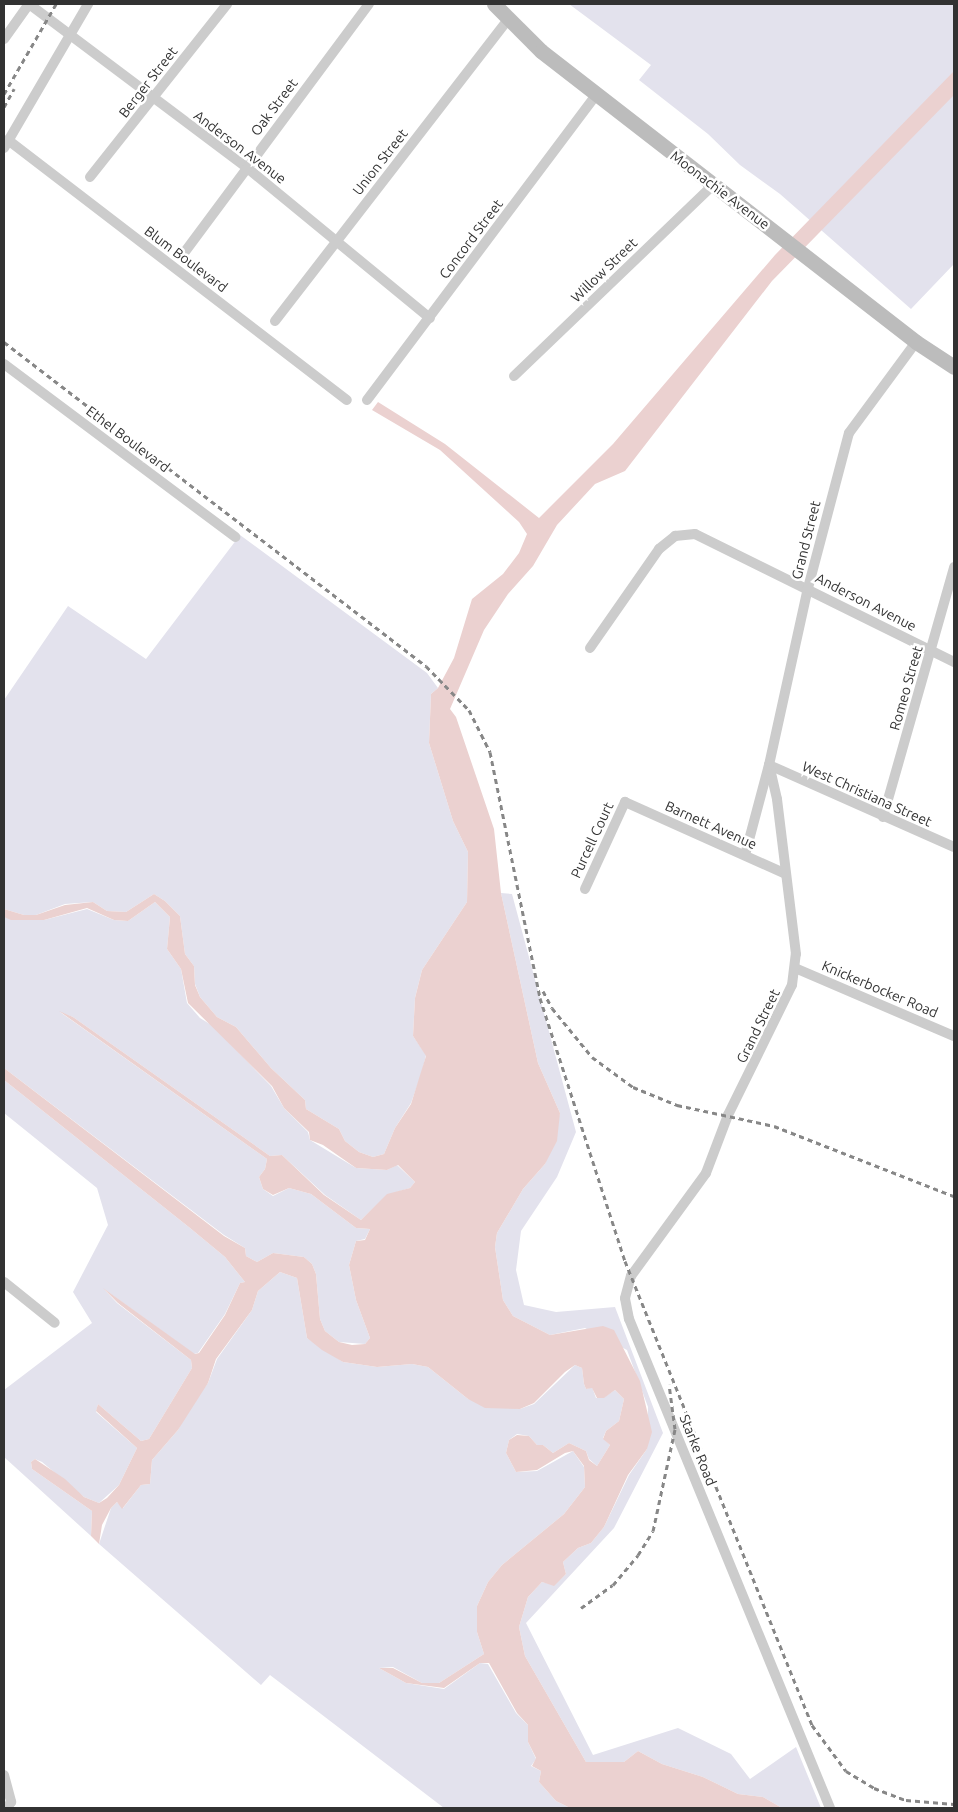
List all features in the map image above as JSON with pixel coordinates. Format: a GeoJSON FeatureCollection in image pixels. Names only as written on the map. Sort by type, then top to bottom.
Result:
{"type":"FeatureCollection","features":[{"type":"Feature","properties":{"kind":"main road","name":"Moonachie Avenue"},"geometry":{"type":"LineString","coordinates":[[494,4],[540,50],[916,342],[954,367]]}},
{"type":"Feature","properties":{"kind":"street"},"geometry":{"type":"LineString","coordinates":[[4,39],[29,4]]}},
{"type":"Feature","properties":{"kind":"street","name":"Anderson Avenue"},"geometry":{"type":"LineString","coordinates":[[29,4],[152,99],[246,167],[338,240],[430,318]]}},
{"type":"Feature","properties":{"kind":"street"},"geometry":{"type":"LineString","coordinates":[[6,144],[88,4]]}},
{"type":"Feature","properties":{"kind":"street","name":"Berger Street"},"geometry":{"type":"LineString","coordinates":[[90,176],[227,4]]}},
{"type":"Feature","properties":{"kind":"street","name":"Oak Street"},"geometry":{"type":"LineString","coordinates":[[184,253],[246,167],[369,4]]}},
{"type":"Feature","properties":{"kind":"street","name":"Union Street"},"geometry":{"type":"LineString","coordinates":[[275,321],[508,20]]}},
{"type":"Feature","properties":{"kind":"street","name":"Concord Street"},"geometry":{"type":"LineString","coordinates":[[367,400],[597,94]]}},
{"type":"Feature","properties":{"kind":"street","name":"Blum Boulevard"},"geometry":{"type":"LineString","coordinates":[[6,144],[347,400]]}},
{"type":"Feature","properties":{"kind":"street","name":"Willow Street"},"geometry":{"type":"LineString","coordinates":[[514,376],[713,185]]}},
{"type":"Feature","properties":{"kind":"street","name":"Grand Street"},"geometry":{"type":"LineString","coordinates":[[745,855],[769,765],[808,588],[849,433],[916,342]]}},
{"type":"Feature","properties":{"kind":"street","name":"Ethel Boulevard"},"geometry":{"type":"LineString","coordinates":[[4,364],[235,537]]}},
{"type":"Feature","properties":{"kind":"street","name":"Anderson Avenue"},"geometry":{"type":"LineString","coordinates":[[590,648],[659,549],[675,536],[695,534],[808,588],[954,662]]}},
{"type":"Feature","properties":{"kind":"street","name":"Romeo Street"},"geometry":{"type":"LineString","coordinates":[[883,817],[954,567]]}},
{"type":"Feature","properties":{"kind":"street","name":"Grand Street"},"geometry":{"type":"LineString","coordinates":[[728,1115],[787,1001],[795,968],[786,874],[769,765]]}},
{"type":"Feature","properties":{"kind":"street","name":"West Christiana Street"},"geometry":{"type":"LineString","coordinates":[[769,765],[954,847]]}},
{"type":"Feature","properties":{"kind":"street","name":"Barnett Avenue"},"geometry":{"type":"LineString","coordinates":[[625,802],[786,874]]}},
{"type":"Feature","properties":{"kind":"street","name":"Purcell Court"},"geometry":{"type":"LineString","coordinates":[[585,889],[625,802]]}},
{"type":"Feature","properties":{"kind":"street","name":"Knickerbocker Road"},"geometry":{"type":"LineString","coordinates":[[795,968],[954,1036]]}},
{"type":"Feature","properties":{"kind":"street","name":"Starke Road"},"geometry":{"type":"LineString","coordinates":[[728,1115],[698,1187],[631,1276],[626,1287],[625,1308],[830,1808]]}},
{"type":"Feature","properties":{"kind":"street"},"geometry":{"type":"LineString","coordinates":[[4,1282],[54,1323]]}},
{"type":"Feature","properties":{"kind":"street"},"geometry":{"type":"LineString","coordinates":[[4,1775],[11,1802],[6,1808]]}},
{"type":"Feature","properties":{"kind":"shaded area"},"geometry":{"type":"Polygon","coordinates":[[[569,4],[954,4],[954,264],[911,309],[780,194],[740,165],[708,134],[639,80],[651,65],[569,4]]]}},
{"type":"Feature","properties":{"kind":"shaded area"},"geometry":{"type":"Polygon","coordinates":[[[954,71],[954,95],[772,281],[625,471],[595,484],[557,525],[533,566],[508,594],[484,630],[450,709],[456,717],[494,829],[501,893],[538,1063],[560,1113],[557,1141],[545,1164],[523,1189],[497,1233],[495,1247],[503,1300],[513,1316],[550,1335],[603,1326],[614,1330],[640,1381],[652,1432],[647,1449],[628,1475],[604,1527],[591,1543],[578,1548],[563,1562],[566,1574],[554,1586],[542,1582],[528,1597],[519,1627],[525,1656],[586,1762],[624,1762],[638,1751],[662,1764],[703,1777],[738,1794],[763,1797],[782,1808],[570,1808],[556,1801],[539,1782],[541,1771],[532,1766],[536,1758],[528,1742],[528,1725],[517,1713],[489,1663],[480,1663],[444,1688],[406,1683],[379,1668],[393,1668],[422,1683],[439,1683],[484,1654],[477,1632],[477,1606],[488,1582],[502,1565],[564,1514],[585,1487],[584,1466],[573,1451],[565,1453],[537,1470],[516,1472],[506,1453],[509,1440],[517,1435],[529,1436],[537,1445],[543,1445],[553,1453],[569,1443],[586,1451],[589,1460],[597,1466],[610,1445],[603,1439],[606,1431],[619,1421],[624,1399],[615,1390],[604,1398],[597,1398],[592,1388],[586,1389],[582,1368],[575,1365],[565,1372],[534,1403],[520,1409],[485,1408],[468,1399],[428,1367],[412,1364],[377,1367],[343,1362],[322,1350],[307,1338],[297,1278],[280,1272],[258,1291],[252,1310],[216,1359],[208,1383],[178,1430],[152,1460],[150,1484],[141,1485],[122,1509],[117,1502],[111,1508],[102,1525],[99,1544],[91,1536],[92,1511],[32,1469],[31,1462],[35,1459],[65,1479],[84,1497],[99,1503],[107,1498],[119,1485],[137,1448],[96,1411],[98,1404],[141,1441],[149,1439],[192,1368],[191,1360],[118,1303],[103,1288],[195,1354],[199,1353],[225,1315],[240,1283],[245,1282],[225,1257],[4,1080],[4,1068],[224,1236],[245,1248],[246,1256],[257,1262],[273,1253],[304,1257],[312,1264],[316,1274],[320,1319],[325,1331],[339,1342],[352,1345],[365,1344],[370,1338],[356,1300],[349,1265],[356,1241],[365,1240],[370,1229],[356,1228],[311,1194],[289,1188],[273,1195],[263,1189],[259,1177],[265,1169],[267,1159],[59,1011],[73,1017],[270,1156],[282,1155],[324,1195],[361,1220],[387,1194],[410,1188],[415,1182],[398,1165],[387,1170],[356,1168],[323,1145],[310,1140],[309,1132],[284,1108],[272,1086],[188,1003],[181,969],[167,949],[170,917],[155,902],[128,921],[114,920],[87,908],[44,920],[11,920],[4,917],[4,909],[24,915],[36,915],[65,905],[93,902],[107,911],[126,912],[154,894],[165,901],[180,916],[185,954],[194,966],[195,985],[200,997],[217,1017],[236,1027],[271,1068],[305,1100],[306,1109],[339,1129],[345,1141],[359,1152],[373,1157],[384,1154],[395,1128],[411,1104],[426,1056],[413,1036],[415,998],[422,970],[467,902],[468,852],[453,821],[429,743],[431,694],[438,688],[454,658],[472,599],[503,574],[519,553],[527,534],[519,522],[440,450],[372,410],[378,402],[445,444],[539,518],[613,444],[775,255],[954,71]]]}},
{"type":"Feature","properties":{"kind":"shaded area"},"geometry":{"type":"Polygon","coordinates":[[[240,535],[427,673],[438,688],[431,694],[429,743],[453,821],[468,852],[467,902],[422,970],[415,998],[413,1036],[426,1055],[422,1072],[411,1103],[395,1128],[384,1154],[373,1157],[359,1152],[345,1141],[339,1129],[306,1109],[305,1100],[271,1068],[236,1027],[217,1017],[200,997],[195,984],[194,966],[185,954],[180,916],[165,901],[154,894],[126,912],[107,911],[93,902],[65,904],[36,915],[24,915],[4,909],[4,700],[68,606],[146,659],[240,535]]]}},
{"type":"Feature","properties":{"kind":"shaded area"},"geometry":{"type":"Polygon","coordinates":[[[501,893],[512,894],[576,1132],[557,1177],[521,1231],[516,1270],[524,1305],[556,1312],[615,1307],[663,1433],[614,1528],[526,1623],[593,1755],[678,1728],[731,1754],[750,1779],[796,1747],[821,1808],[782,1808],[763,1797],[738,1794],[703,1777],[662,1764],[638,1751],[624,1762],[586,1762],[525,1656],[519,1627],[528,1597],[542,1582],[554,1585],[566,1574],[563,1562],[578,1548],[591,1543],[604,1527],[629,1475],[647,1449],[648,1407],[627,1350],[585,1328],[550,1335],[513,1316],[503,1300],[495,1247],[497,1233],[523,1189],[545,1164],[560,1113],[538,1063],[501,893]]]}},
{"type":"Feature","properties":{"kind":"shaded area"},"geometry":{"type":"Polygon","coordinates":[[[155,902],[170,917],[167,949],[181,969],[187,1003],[200,1018],[213,1026],[271,1086],[284,1108],[308,1132],[310,1140],[356,1168],[387,1170],[397,1165],[415,1182],[410,1188],[387,1195],[361,1220],[325,1195],[282,1155],[270,1156],[73,1017],[60,1012],[267,1159],[265,1169],[259,1177],[263,1189],[273,1196],[289,1188],[311,1194],[356,1228],[370,1229],[365,1239],[356,1241],[349,1265],[356,1300],[370,1338],[365,1344],[339,1342],[325,1331],[320,1319],[316,1274],[312,1264],[304,1257],[273,1253],[257,1262],[246,1256],[245,1248],[224,1235],[4,1068],[4,917],[44,920],[87,909],[114,920],[128,921],[155,902]]]}},
{"type":"Feature","properties":{"kind":"shaded area"},"geometry":{"type":"Polygon","coordinates":[[[4,1080],[225,1257],[245,1282],[240,1283],[225,1314],[198,1353],[194,1354],[104,1289],[117,1303],[191,1360],[192,1368],[149,1439],[141,1441],[98,1404],[96,1412],[137,1448],[119,1485],[99,1503],[84,1497],[42,1462],[35,1459],[31,1462],[32,1469],[92,1511],[91,1536],[4,1457],[4,1390],[92,1323],[73,1292],[108,1225],[97,1188],[4,1113],[4,1080]]]}},
{"type":"Feature","properties":{"kind":"shaded area"},"geometry":{"type":"Polygon","coordinates":[[[280,1272],[297,1278],[307,1338],[343,1362],[377,1367],[412,1364],[428,1367],[468,1399],[520,1409],[534,1404],[575,1365],[582,1368],[586,1389],[592,1387],[596,1398],[603,1398],[615,1390],[624,1399],[619,1421],[606,1431],[603,1438],[610,1445],[597,1466],[589,1459],[586,1451],[569,1443],[553,1453],[543,1445],[537,1445],[529,1436],[517,1434],[509,1440],[506,1453],[516,1472],[537,1471],[573,1451],[584,1467],[585,1487],[564,1514],[502,1565],[488,1582],[477,1606],[477,1632],[484,1654],[439,1683],[422,1683],[393,1667],[379,1668],[406,1683],[444,1689],[480,1663],[488,1664],[516,1713],[528,1725],[528,1742],[536,1759],[531,1766],[541,1771],[539,1782],[556,1801],[570,1808],[444,1808],[270,1675],[261,1685],[99,1544],[111,1508],[117,1502],[123,1508],[141,1485],[150,1484],[152,1460],[178,1430],[189,1408],[208,1383],[217,1359],[252,1310],[258,1291],[280,1272]]]}},
{"type":"Feature","properties":{"kind":"railway"},"geometry":{"type":"LineString","coordinates":[[4,94],[56,4]]}},
{"type":"Feature","properties":{"kind":"railway"},"geometry":{"type":"LineString","coordinates":[[4,107],[14,89]]}},
{"type":"Feature","properties":{"kind":"railway"},"geometry":{"type":"LineString","coordinates":[[4,342],[426,666],[469,710],[490,752],[540,998],[625,1261],[812,1725],[846,1771],[874,1788],[906,1800],[954,1804]]}},
{"type":"Feature","properties":{"kind":"railway"},"geometry":{"type":"LineString","coordinates":[[543,991],[552,1008],[592,1057],[633,1087],[677,1105],[774,1126],[954,1196]]}},
{"type":"Feature","properties":{"kind":"railway"},"geometry":{"type":"LineString","coordinates":[[581,1608],[613,1585],[638,1555],[653,1531],[675,1429],[669,1384]]}}]}
